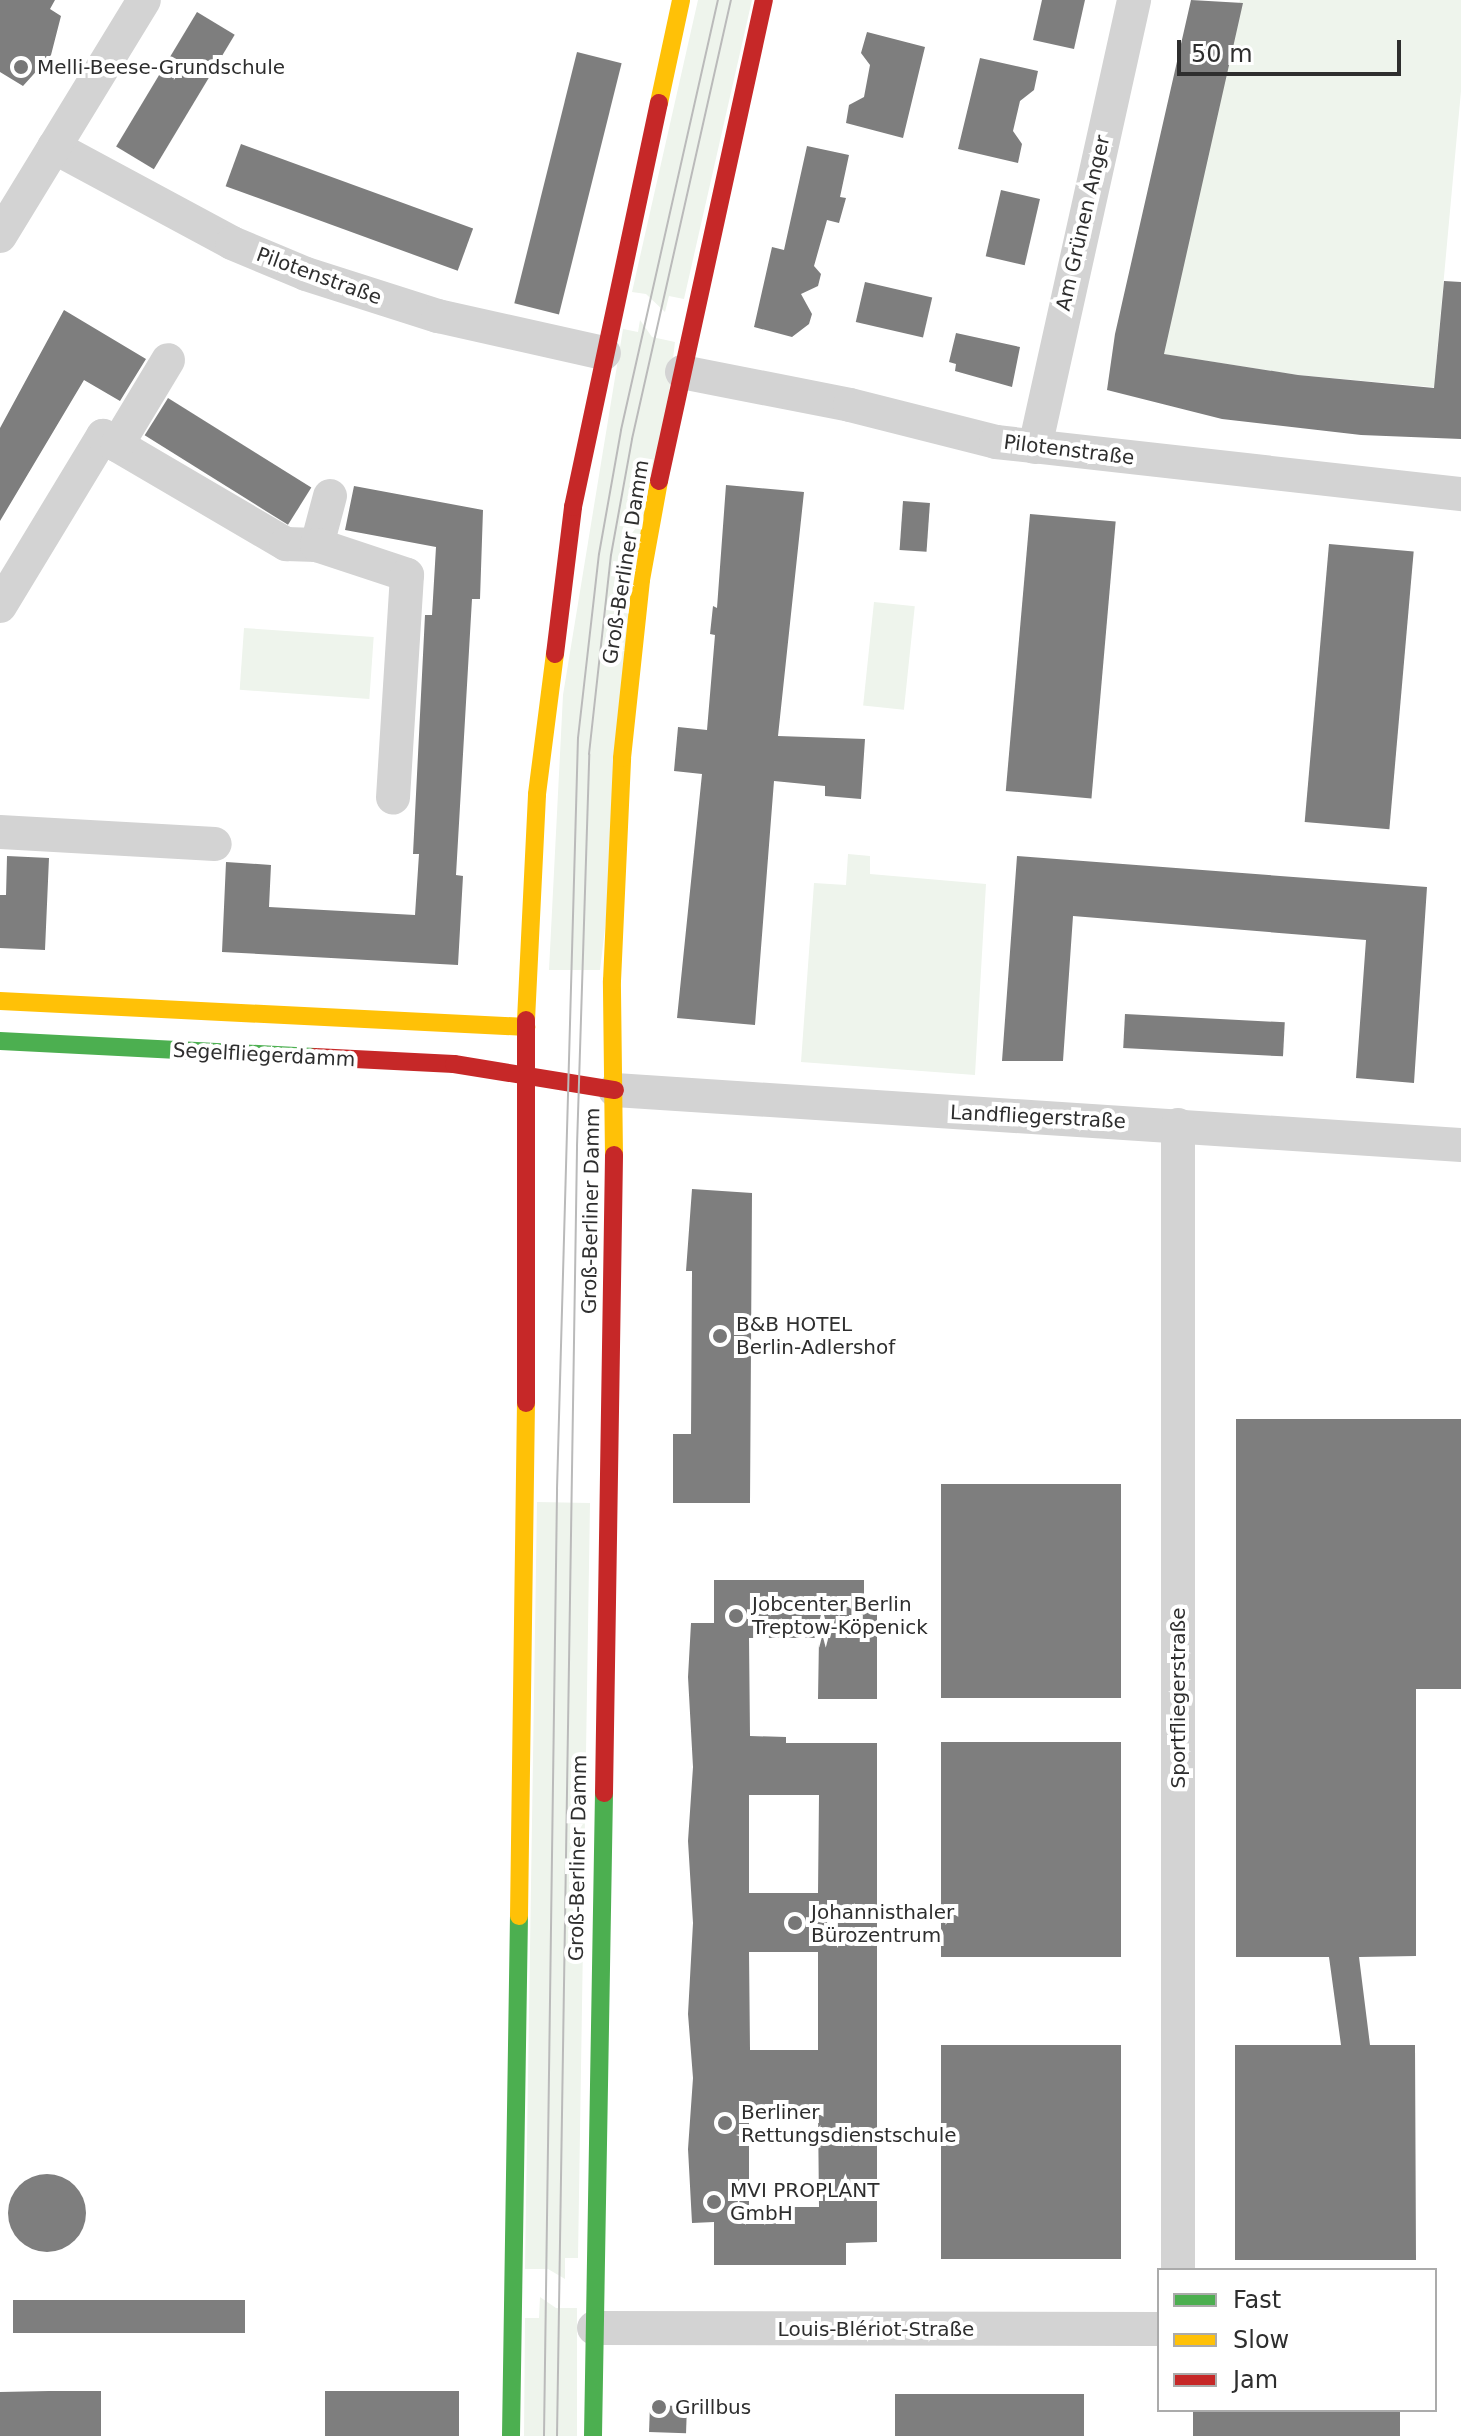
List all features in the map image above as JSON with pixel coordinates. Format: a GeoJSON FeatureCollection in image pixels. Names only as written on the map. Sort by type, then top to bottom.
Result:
{"type":"FeatureCollection","features":[{"type":"Feature","properties":{"kind":"main road"},"geometry":{"type":"LineString","coordinates":[[511,2436],[530,1146],[526,1027],[537,794],[573,507],[681,0]]}},
{"type":"Feature","properties":{"kind":"main road","name":"Groß-Berliner Damm"},"geometry":{"type":"LineString","coordinates":[[593,2436],[616,869],[631,659],[682,372],[764,0]]}},
{"type":"Feature","properties":{"kind":"main road","name":"Segelfliegerdamm"},"geometry":{"type":"LineString","coordinates":[[0,1001],[526,1027]]}},
{"type":"Feature","properties":{"kind":"main road"},"geometry":{"type":"LineString","coordinates":[[526,1027],[546,1041]]}},
{"type":"Feature","properties":{"kind":"main road","name":"Segelfliegerdamm"},"geometry":{"type":"LineString","coordinates":[[0,1041],[454,1064],[615,1090]]}},
{"type":"Feature","properties":{"kind":"main road"},"geometry":{"type":"LineString","coordinates":[[579,1064],[615,1090]]}},
{"type":"Feature","properties":{"kind":"street"},"geometry":{"type":"LineString","coordinates":[[0,236],[144,0]]}},
{"type":"Feature","properties":{"kind":"street","name":"Am Grünen Anger"},"geometry":{"type":"LineString","coordinates":[[1035,447],[1134,0]]}},
{"type":"Feature","properties":{"kind":"street","name":"Pilotenstraße"},"geometry":{"type":"LineString","coordinates":[[54,147],[232,243],[306,274],[438,316],[604,353]]}},
{"type":"Feature","properties":{"kind":"street"},"geometry":{"type":"LineString","coordinates":[[117,445],[168,360]]}},
{"type":"Feature","properties":{"kind":"street","name":"Pilotenstraße"},"geometry":{"type":"LineString","coordinates":[[682,372],[1035,447],[1461,494]]}},
{"type":"Feature","properties":{"kind":"street"},"geometry":{"type":"LineString","coordinates":[[0,606],[103,436],[286,544],[317,545],[407,575],[393,798]]}},
{"type":"Feature","properties":{"kind":"street"},"geometry":{"type":"LineString","coordinates":[[317,545],[330,496]]}},
{"type":"Feature","properties":{"kind":"street"},"geometry":{"type":"LineString","coordinates":[[0,832],[215,844]]}},
{"type":"Feature","properties":{"kind":"street","name":"Landfliegerstraße"},"geometry":{"type":"LineString","coordinates":[[615,1090],[1460,1140]]}},
{"type":"Feature","properties":{"kind":"street","name":"Sportfliegerstraße"},"geometry":{"type":"LineString","coordinates":[[1178,1125],[1178,2268]]}},
{"type":"Feature","properties":{"kind":"street","name":"Louis-Blériot-Straße"},"geometry":{"type":"LineString","coordinates":[[594,2328],[1157,2329]]}},
{"type":"Feature","properties":{"kind":"shaded area"},"geometry":{"type":"Polygon","coordinates":[[[698,0],[752,0],[684,299],[669,296],[665,312],[646,294],[632,292],[698,0]]]}},
{"type":"Feature","properties":{"kind":"shaded area"},"geometry":{"type":"Polygon","coordinates":[[[1240,0],[1461,0],[1461,91],[1436,364],[1443,388],[1298,375],[1156,353],[1240,0]]]}},
{"type":"Feature","properties":{"kind":"shaded area"},"geometry":{"type":"Polygon","coordinates":[[[640,320],[652,337],[675,342],[600,970],[549,970],[563,695],[623,329],[638,332],[640,320]]]}},
{"type":"Feature","properties":{"kind":"shaded area"},"geometry":{"type":"Polygon","coordinates":[[[874,602],[915,606],[904,710],[863,705],[874,602]]]}},
{"type":"Feature","properties":{"kind":"shaded area"},"geometry":{"type":"Polygon","coordinates":[[[244,628],[374,637],[369,699],[240,690],[244,628]]]}},
{"type":"Feature","properties":{"kind":"shaded area"},"geometry":{"type":"Polygon","coordinates":[[[848,854],[870,856],[870,874],[986,884],[975,1075],[801,1062],[814,883],[846,885],[848,854]]]}},
{"type":"Feature","properties":{"kind":"shaded area"},"geometry":{"type":"Polygon","coordinates":[[[537,1502],[590,1503],[578,2258],[565,2258],[565,2279],[548,2269],[525,2269],[537,1502]]]}},
{"type":"Feature","properties":{"kind":"shaded area"},"geometry":{"type":"Polygon","coordinates":[[[540,2297],[556,2308],[577,2308],[577,2436],[524,2436],[525,2318],[539,2318],[540,2297]]]}},
{"type":"Feature","properties":{"kind":"building","name":"Melli-Beese-Grundschule"},"geometry":{"type":"Polygon","coordinates":[[[0,0],[55,0],[50,9],[61,16],[51,55],[23,86],[0,72],[0,0]]]}},
{"type":"Feature","properties":{"kind":"building"},"geometry":{"type":"Polygon","coordinates":[[[1042,0],[1085,0],[1074,49],[1033,40],[1042,0]]]}},
{"type":"Feature","properties":{"kind":"building"},"geometry":{"type":"Polygon","coordinates":[[[1191,0],[1243,3],[1164,354],[1298,375],[1434,388],[1444,281],[1461,282],[1461,439],[1361,435],[1222,419],[1107,390],[1115,334],[1191,0]]]}},
{"type":"Feature","properties":{"kind":"building"},"geometry":{"type":"Polygon","coordinates":[[[197,12],[235,35],[154,169],[116,147],[197,12]]]}},
{"type":"Feature","properties":{"kind":"building"},"geometry":{"type":"Polygon","coordinates":[[[867,32],[925,47],[903,138],[846,123],[849,105],[864,97],[870,65],[861,53],[867,32]]]}},
{"type":"Feature","properties":{"kind":"building"},"geometry":{"type":"Polygon","coordinates":[[[577,52],[622,63],[559,314],[514,303],[577,52]]]}},
{"type":"Feature","properties":{"kind":"building"},"geometry":{"type":"Polygon","coordinates":[[[980,58],[1038,71],[1034,90],[1020,101],[1013,131],[1022,144],[1018,163],[958,149],[980,58]]]}},
{"type":"Feature","properties":{"kind":"building"},"geometry":{"type":"Polygon","coordinates":[[[241,144],[473,228],[458,271],[226,186],[241,144]]]}},
{"type":"Feature","properties":{"kind":"building"},"geometry":{"type":"Polygon","coordinates":[[[807,146],[849,155],[840,197],[846,198],[839,223],[827,220],[814,266],[821,274],[818,286],[801,294],[812,314],[809,324],[792,337],[754,327],[772,247],[784,250],[807,146]]]}},
{"type":"Feature","properties":{"kind":"building"},"geometry":{"type":"Polygon","coordinates":[[[1001,190],[1040,199],[1025,265],[986,256],[1001,190]]]}},
{"type":"Feature","properties":{"kind":"building"},"geometry":{"type":"Polygon","coordinates":[[[865,282],[932,298],[923,337],[856,322],[865,282]]]}},
{"type":"Feature","properties":{"kind":"building"},"geometry":{"type":"Polygon","coordinates":[[[64,310],[146,359],[120,401],[84,380],[0,521],[0,428],[64,310]]]}},
{"type":"Feature","properties":{"kind":"building"},"geometry":{"type":"Polygon","coordinates":[[[956,333],[1020,347],[1012,387],[955,371],[956,364],[949,362],[956,333]]]}},
{"type":"Feature","properties":{"kind":"building"},"geometry":{"type":"Polygon","coordinates":[[[168,398],[311,488],[288,525],[145,435],[168,398]]]}},
{"type":"Feature","properties":{"kind":"building"},"geometry":{"type":"Polygon","coordinates":[[[726,485],[804,492],[778,736],[865,739],[861,799],[825,796],[825,786],[774,781],[755,1025],[677,1018],[702,774],[674,771],[678,727],[707,730],[715,635],[710,634],[713,606],[717,608],[726,485]]]}},
{"type":"Feature","properties":{"kind":"building"},"geometry":{"type":"Polygon","coordinates":[[[354,486],[483,510],[480,599],[472,599],[456,875],[463,876],[458,965],[222,952],[226,862],[271,865],[269,907],[415,915],[419,854],[413,854],[425,615],[432,615],[436,547],[345,530],[354,486]]]}},
{"type":"Feature","properties":{"kind":"building"},"geometry":{"type":"Polygon","coordinates":[[[903,501],[930,503],[927,552],[900,550],[903,501]]]}},
{"type":"Feature","properties":{"kind":"building"},"geometry":{"type":"Polygon","coordinates":[[[1030,514],[1116,521],[1091,798],[1006,791],[1030,514]]]}},
{"type":"Feature","properties":{"kind":"building"},"geometry":{"type":"Polygon","coordinates":[[[1329,544],[1414,551],[1389,829],[1305,822],[1329,544]]]}},
{"type":"Feature","properties":{"kind":"building"},"geometry":{"type":"Polygon","coordinates":[[[7,856],[49,858],[45,950],[0,948],[0,895],[6,895],[7,856]]]}},
{"type":"Feature","properties":{"kind":"building"},"geometry":{"type":"Polygon","coordinates":[[[1017,856],[1427,887],[1414,1083],[1356,1078],[1366,940],[1073,916],[1063,1061],[1002,1061],[1017,856]]]}},
{"type":"Feature","properties":{"kind":"building"},"geometry":{"type":"Polygon","coordinates":[[[1125,1014],[1285,1022],[1283,1056],[1123,1048],[1125,1014]]]}},
{"type":"Feature","properties":{"kind":"building"},"geometry":{"type":"Polygon","coordinates":[[[692,1189],[752,1193],[750,1503],[673,1503],[673,1434],[691,1434],[692,1271],[686,1271],[692,1189]]]}},
{"type":"Feature","properties":{"kind":"building"},"geometry":{"type":"Polygon","coordinates":[[[1236,1419],[1461,1419],[1461,1689],[1416,1689],[1416,1956],[1359,1957],[1370,2045],[1415,2045],[1416,2260],[1235,2260],[1235,2045],[1341,2045],[1329,1957],[1236,1957],[1236,1419]]]}},
{"type":"Feature","properties":{"kind":"building"},"geometry":{"type":"Polygon","coordinates":[[[941,1484],[1121,1484],[1121,1698],[941,1698],[941,1484]]]}},
{"type":"Feature","properties":{"kind":"building","name":"Johannisthaler Bürozentrum"},"geometry":{"type":"Polygon","coordinates":[[[714,1580],[864,1580],[864,1612],[877,1612],[877,1699],[818,1699],[819,1638],[749,1638],[750,1736],[786,1737],[786,1743],[877,1743],[877,2242],[846,2243],[846,2265],[714,2265],[714,2222],[692,2223],[688,2149],[693,2078],[688,2014],[693,1923],[688,1841],[693,1767],[688,1677],[691,1623],[714,1623],[714,1580]],[[749,1795],[749,1893],[818,1893],[819,1795],[749,1795]],[[749,1952],[750,2050],[818,2050],[818,1952],[749,1952]],[[749,2109],[749,2207],[819,2207],[818,2109],[749,2109]]]}},
{"type":"Feature","properties":{"kind":"building"},"geometry":{"type":"Polygon","coordinates":[[[941,1742],[1121,1742],[1121,1957],[941,1957],[941,1742]]]}},
{"type":"Feature","properties":{"kind":"building"},"geometry":{"type":"Polygon","coordinates":[[[941,2045],[1121,2045],[1121,2259],[941,2259],[941,2045]]]}},
{"type":"Feature","properties":{"kind":"building"},"geometry":{"type":"Polygon","coordinates":[[[47,2174],[62,2177],[75,2185],[83,2198],[86,2213],[83,2228],[75,2241],[62,2249],[47,2252],[32,2249],[19,2241],[11,2228],[8,2213],[11,2198],[19,2185],[32,2177],[47,2174]]]}},
{"type":"Feature","properties":{"kind":"building"},"geometry":{"type":"Polygon","coordinates":[[[13,2300],[245,2300],[245,2333],[13,2333],[13,2300]]]}},
{"type":"Feature","properties":{"kind":"building"},"geometry":{"type":"Polygon","coordinates":[[[101,2391],[101,2436],[0,2436],[0,2392],[101,2391]]]}},
{"type":"Feature","properties":{"kind":"building"},"geometry":{"type":"Polygon","coordinates":[[[325,2391],[459,2391],[459,2436],[325,2436],[325,2391]]]}},
{"type":"Feature","properties":{"kind":"building"},"geometry":{"type":"Polygon","coordinates":[[[895,2394],[1084,2394],[1084,2436],[895,2436],[895,2394]]]}},
{"type":"Feature","properties":{"kind":"building"},"geometry":{"type":"Polygon","coordinates":[[[650,2405],[687,2406],[686,2433],[649,2432],[650,2405]]]}},
{"type":"Feature","properties":{"kind":"building"},"geometry":{"type":"Polygon","coordinates":[[[1193,2412],[1400,2412],[1400,2436],[1193,2436],[1193,2412]]]}},
{"type":"Feature","properties":{"kind":"tram line"},"geometry":{"type":"LineString","coordinates":[[544,2436],[557,1489],[578,738],[599,554],[621,430],[718,0]]}},
{"type":"Feature","properties":{"kind":"tram line"},"geometry":{"type":"LineString","coordinates":[[557,2436],[577,1146],[589,754],[611,555],[632,439],[731,0]]}},
{"type":"Feature","properties":{"kind":"traffic: fast"},"geometry":{"type":"LineString","coordinates":[[0,1041],[315,1057]]}},
{"type":"Feature","properties":{"kind":"traffic: fast"},"geometry":{"type":"LineString","coordinates":[[593,2436],[604,1793]]}},
{"type":"Feature","properties":{"kind":"traffic: fast"},"geometry":{"type":"LineString","coordinates":[[511,2436],[519,1916]]}},
{"type":"Feature","properties":{"kind":"traffic: slow"},"geometry":{"type":"LineString","coordinates":[[659,103],[681,0]]}},
{"type":"Feature","properties":{"kind":"traffic: slow"},"geometry":{"type":"LineString","coordinates":[[614,1155],[612,981],[622,758],[641,580],[659,481]]}},
{"type":"Feature","properties":{"kind":"traffic: slow"},"geometry":{"type":"LineString","coordinates":[[526,1020],[537,794],[555,654]]}},
{"type":"Feature","properties":{"kind":"traffic: slow"},"geometry":{"type":"LineString","coordinates":[[0,1001],[526,1027]]}},
{"type":"Feature","properties":{"kind":"traffic: slow"},"geometry":{"type":"LineString","coordinates":[[519,1916],[526,1403]]}},
{"type":"Feature","properties":{"kind":"traffic: jam"},"geometry":{"type":"LineString","coordinates":[[659,481],[764,0]]}},
{"type":"Feature","properties":{"kind":"traffic: jam"},"geometry":{"type":"LineString","coordinates":[[555,654],[573,507],[659,103]]}},
{"type":"Feature","properties":{"kind":"traffic: jam"},"geometry":{"type":"LineString","coordinates":[[526,1020],[526,1403]]}},
{"type":"Feature","properties":{"kind":"traffic: jam"},"geometry":{"type":"LineString","coordinates":[[315,1057],[454,1064],[615,1090]]}},
{"type":"Feature","properties":{"kind":"traffic: jam"},"geometry":{"type":"LineString","coordinates":[[604,1793],[614,1155]]}},
{"type":"Feature","properties":{"kind":"place","name":"Melli-Beese-Grundschule"},"geometry":{"type":"Point","coordinates":[21,67]}},
{"type":"Feature","properties":{"kind":"place","name":"B&B HOTEL Berlin-Adlershof"},"geometry":{"type":"Point","coordinates":[720,1336]}},
{"type":"Feature","properties":{"kind":"place","name":"Jobcenter Berlin Treptow-Köpenick"},"geometry":{"type":"Point","coordinates":[736,1616]}},
{"type":"Feature","properties":{"kind":"place","name":"Johannisthaler Bürozentrum"},"geometry":{"type":"Point","coordinates":[795,1923]}},
{"type":"Feature","properties":{"kind":"place","name":"Berliner Rettungsdienstschule"},"geometry":{"type":"Point","coordinates":[725,2123]}},
{"type":"Feature","properties":{"kind":"place","name":"MVI PROPLANT GmbH"},"geometry":{"type":"Point","coordinates":[714,2202]}},
{"type":"Feature","properties":{"kind":"place","name":"Grillbus"},"geometry":{"type":"Point","coordinates":[659,2407]}}]}
